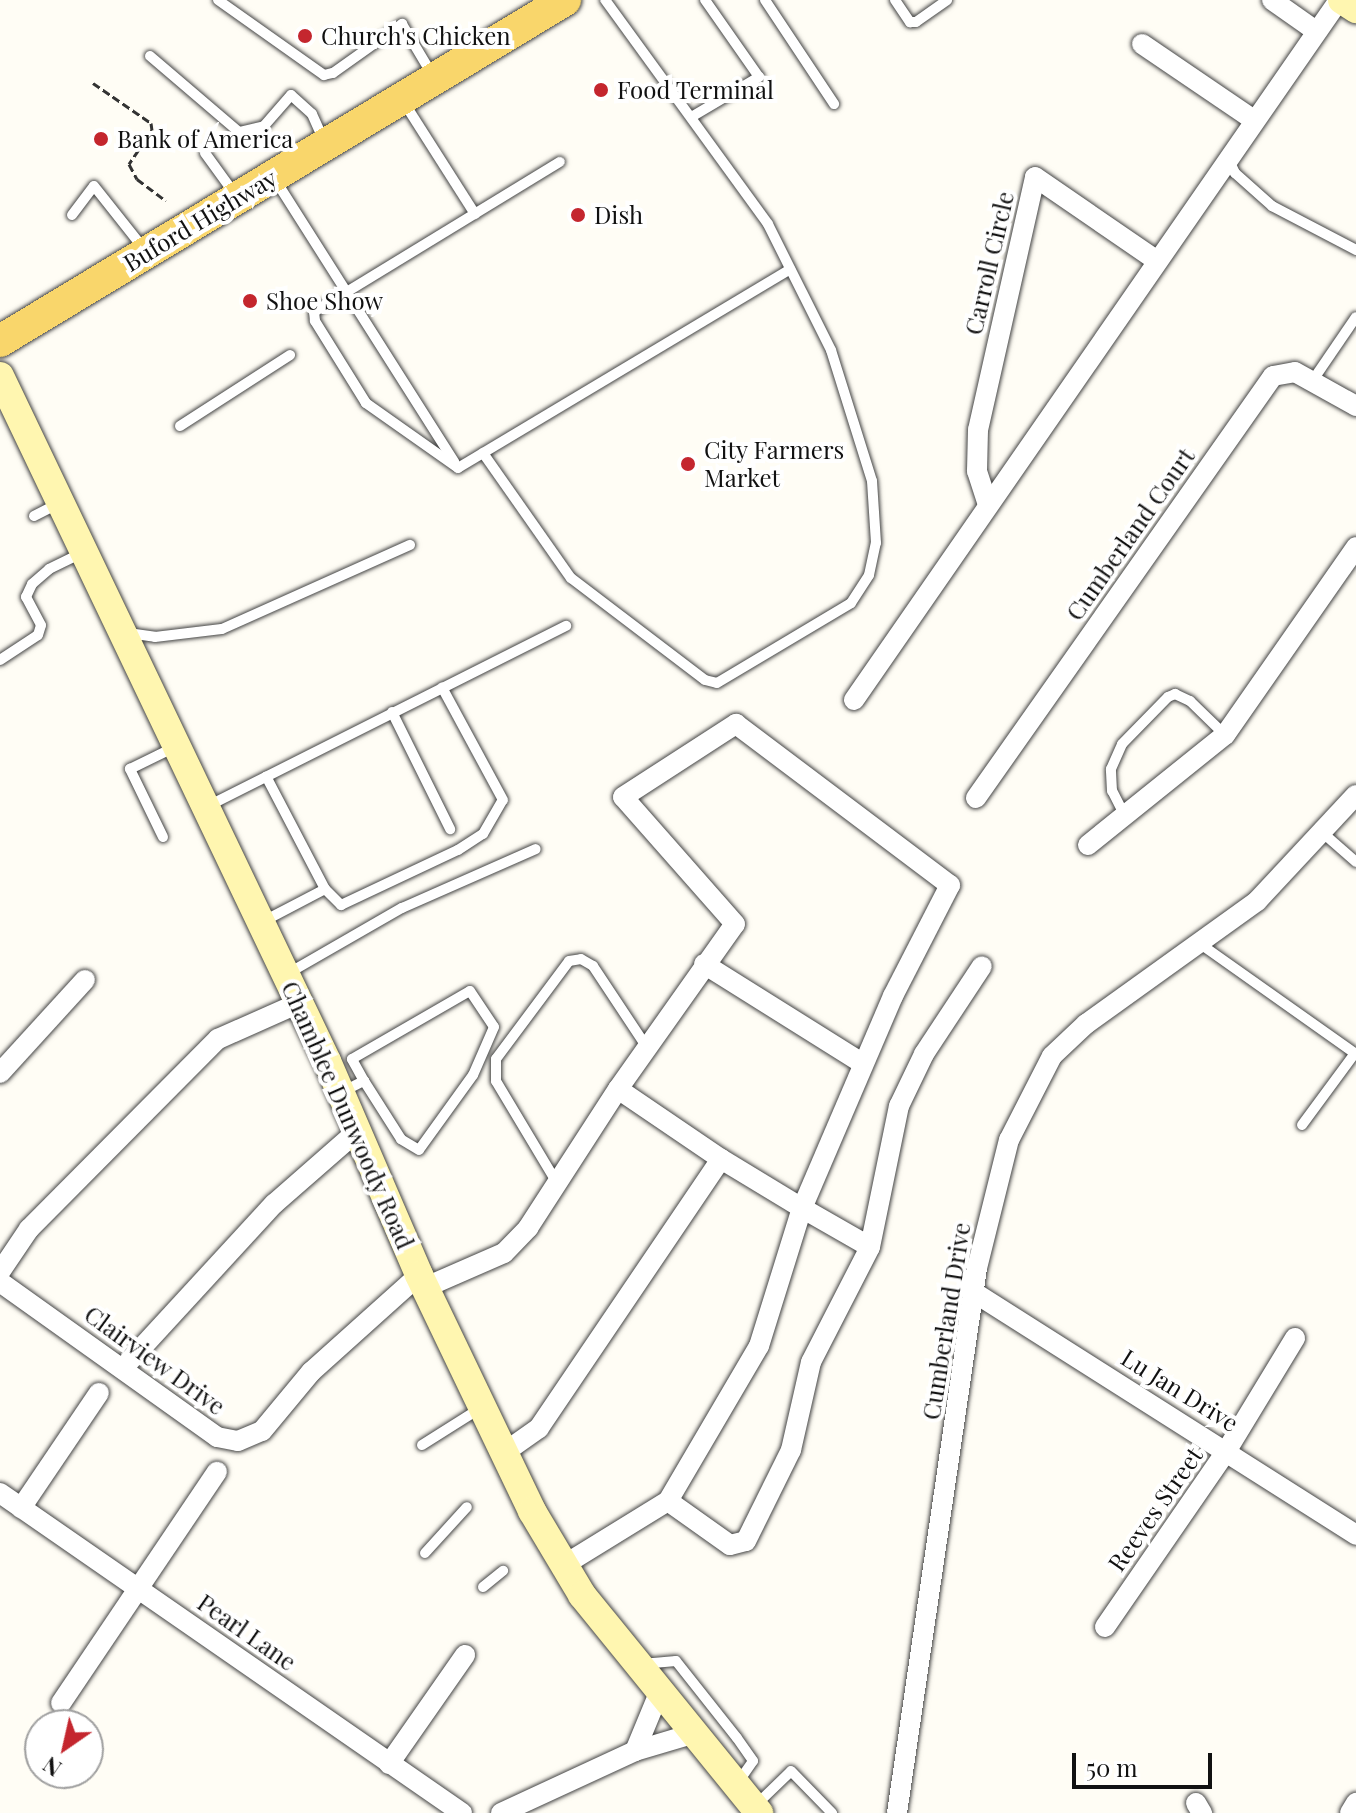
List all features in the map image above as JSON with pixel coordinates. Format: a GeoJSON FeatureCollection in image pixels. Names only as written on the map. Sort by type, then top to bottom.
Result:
{"type":"FeatureCollection","features":[{"type":"Feature","properties":{"kind":"main road","name":"Buford Highway"},"geometry":{"type":"LineString","coordinates":[[0,341],[565,0]]}},
{"type":"Feature","properties":{"kind":"street"},"geometry":{"type":"LineString","coordinates":[[1272,0],[1316,31]]}},
{"type":"Feature","properties":{"kind":"street"},"geometry":{"type":"LineString","coordinates":[[854,700],[1316,31],[1341,0],[1356,9]]}},
{"type":"Feature","properties":{"kind":"street"},"geometry":{"type":"LineString","coordinates":[[1142,44],[1254,120]]}},
{"type":"Feature","properties":{"kind":"street","name":"Carroll Circle"},"geometry":{"type":"LineString","coordinates":[[988,505],[977,471],[978,430],[1035,177],[1157,261]]}},
{"type":"Feature","properties":{"kind":"street","name":"Cumberland Court"},"geometry":{"type":"LineString","coordinates":[[976,798],[1273,376],[1295,372],[1356,406]]}},
{"type":"Feature","properties":{"kind":"street","name":"Chamblee Dunwoody Road"},"geometry":{"type":"LineString","coordinates":[[0,376],[285,975],[352,1087],[355,1133],[481,1408],[564,1565],[635,1665],[749,1802]]}},
{"type":"Feature","properties":{"kind":"street"},"geometry":{"type":"LineString","coordinates":[[1088,845],[1225,735],[1356,547]]}},
{"type":"Feature","properties":{"kind":"street","name":"Clairview Drive"},"geometry":{"type":"LineString","coordinates":[[0,1282],[217,1437],[238,1441],[262,1431],[311,1372],[423,1281],[504,1253],[557,1183],[646,1046],[735,924],[623,797],[736,724],[950,885],[862,1063]]}},
{"type":"Feature","properties":{"kind":"street","name":"Cumberland Drive"},"geometry":{"type":"LineString","coordinates":[[897,1813],[975,1293],[1009,1140],[1052,1056],[1086,1024],[1257,901],[1356,795]]}},
{"type":"Feature","properties":{"kind":"street"},"geometry":{"type":"LineString","coordinates":[[564,1565],[671,1504],[759,1346],[802,1208],[862,1063],[704,964]]}},
{"type":"Feature","properties":{"kind":"street"},"geometry":{"type":"LineString","coordinates":[[671,1504],[730,1545],[746,1541],[791,1450],[811,1362],[870,1247],[899,1106],[924,1054],[982,966]]}},
{"type":"Feature","properties":{"kind":"street"},"geometry":{"type":"LineString","coordinates":[[0,1073],[85,980]]}},
{"type":"Feature","properties":{"kind":"street"},"geometry":{"type":"LineString","coordinates":[[0,1272],[29,1229],[218,1039],[299,1003]]}},
{"type":"Feature","properties":{"kind":"street"},"geometry":{"type":"LineString","coordinates":[[618,1089],[721,1159],[870,1247]]}},
{"type":"Feature","properties":{"kind":"street"},"geometry":{"type":"LineString","coordinates":[[123,1368],[274,1204],[355,1133]]}},
{"type":"Feature","properties":{"kind":"street"},"geometry":{"type":"LineString","coordinates":[[505,1452],[539,1428],[721,1159]]}},
{"type":"Feature","properties":{"kind":"street","name":"Lu Jan Drive"},"geometry":{"type":"LineString","coordinates":[[975,1293],[1227,1450],[1356,1535]]}},
{"type":"Feature","properties":{"kind":"street","name":"Reeves Street"},"geometry":{"type":"LineString","coordinates":[[1105,1627],[1227,1450],[1295,1338]]}},
{"type":"Feature","properties":{"kind":"street"},"geometry":{"type":"LineString","coordinates":[[21,1508],[99,1393]]}},
{"type":"Feature","properties":{"kind":"street"},"geometry":{"type":"LineString","coordinates":[[61,1703],[217,1472]]}},
{"type":"Feature","properties":{"kind":"street","name":"Pearl Lane"},"geometry":{"type":"LineString","coordinates":[[0,1493],[462,1813]]}},
{"type":"Feature","properties":{"kind":"street"},"geometry":{"type":"LineString","coordinates":[[389,1764],[465,1655]]}},
{"type":"Feature","properties":{"kind":"street"},"geometry":{"type":"LineString","coordinates":[[635,1751],[659,1693]]}},
{"type":"Feature","properties":{"kind":"street"},"geometry":{"type":"LineString","coordinates":[[501,1813],[635,1751],[692,1734]]}},
{"type":"Feature","properties":{"kind":"street"},"geometry":{"type":"LineString","coordinates":[[1350,1813],[1356,1803]]}},
{"type":"Feature","properties":{"kind":"lane"},"geometry":{"type":"LineString","coordinates":[[218,0],[314,72],[333,73],[368,45],[402,24],[434,79]]}},
{"type":"Feature","properties":{"kind":"lane"},"geometry":{"type":"LineString","coordinates":[[483,453],[571,578],[676,662],[717,683],[851,603],[869,575],[876,543],[872,481],[831,350],[768,224],[693,116],[605,0]]}},
{"type":"Feature","properties":{"kind":"lane"},"geometry":{"type":"LineString","coordinates":[[693,116],[759,77],[705,0]]}},
{"type":"Feature","properties":{"kind":"lane"},"geometry":{"type":"LineString","coordinates":[[765,0],[834,104]]}},
{"type":"Feature","properties":{"kind":"lane"},"geometry":{"type":"LineString","coordinates":[[895,0],[910,22],[947,0]]}},
{"type":"Feature","properties":{"kind":"lane"},"geometry":{"type":"LineString","coordinates":[[150,56],[239,132],[264,126],[291,95],[312,114],[326,144]]}},
{"type":"Feature","properties":{"kind":"lane"},"geometry":{"type":"LineString","coordinates":[[401,99],[475,214]]}},
{"type":"Feature","properties":{"kind":"lane"},"geometry":{"type":"LineString","coordinates":[[205,153],[237,198]]}},
{"type":"Feature","properties":{"kind":"lane"},"geometry":{"type":"LineString","coordinates":[[1228,158],[1235,173],[1272,206],[1356,250]]}},
{"type":"Feature","properties":{"kind":"lane"},"geometry":{"type":"LineString","coordinates":[[458,468],[380,414],[357,391],[315,321],[314,312],[346,289],[560,162]]}},
{"type":"Feature","properties":{"kind":"lane"},"geometry":{"type":"LineString","coordinates":[[273,176],[458,468]]}},
{"type":"Feature","properties":{"kind":"lane"},"geometry":{"type":"LineString","coordinates":[[72,215],[94,186],[147,254]]}},
{"type":"Feature","properties":{"kind":"lane"},"geometry":{"type":"LineString","coordinates":[[458,468],[790,269]]}},
{"type":"Feature","properties":{"kind":"lane"},"geometry":{"type":"LineString","coordinates":[[1313,380],[1356,317]]}},
{"type":"Feature","properties":{"kind":"lane"},"geometry":{"type":"LineString","coordinates":[[180,426],[290,355]]}},
{"type":"Feature","properties":{"kind":"lane"},"geometry":{"type":"LineString","coordinates":[[34,516],[60,502]]}},
{"type":"Feature","properties":{"kind":"lane"},"geometry":{"type":"LineString","coordinates":[[122,632],[155,637],[222,629],[410,545]]}},
{"type":"Feature","properties":{"kind":"lane"},"geometry":{"type":"LineString","coordinates":[[0,660],[38,635],[41,625],[26,597],[32,584],[49,569],[84,553]]}},
{"type":"Feature","properties":{"kind":"lane"},"geometry":{"type":"LineString","coordinates":[[206,807],[566,626]]}},
{"type":"Feature","properties":{"kind":"lane"},"geometry":{"type":"LineString","coordinates":[[266,776],[325,889],[341,905],[458,850],[483,834],[503,800],[442,687]]}},
{"type":"Feature","properties":{"kind":"lane"},"geometry":{"type":"LineString","coordinates":[[1125,816],[1112,791],[1111,769],[1122,744],[1168,697],[1175,694],[1190,701],[1225,735]]}},
{"type":"Feature","properties":{"kind":"lane"},"geometry":{"type":"LineString","coordinates":[[392,712],[450,829]]}},
{"type":"Feature","properties":{"kind":"lane"},"geometry":{"type":"LineString","coordinates":[[163,837],[130,769],[177,746]]}},
{"type":"Feature","properties":{"kind":"lane"},"geometry":{"type":"LineString","coordinates":[[1323,833],[1356,862]]}},
{"type":"Feature","properties":{"kind":"lane"},"geometry":{"type":"LineString","coordinates":[[285,975],[402,908],[536,849]]}},
{"type":"Feature","properties":{"kind":"lane"},"geometry":{"type":"LineString","coordinates":[[261,922],[325,889]]}},
{"type":"Feature","properties":{"kind":"lane"},"geometry":{"type":"LineString","coordinates":[[1199,943],[1355,1054],[1302,1125]]}},
{"type":"Feature","properties":{"kind":"lane"},"geometry":{"type":"LineString","coordinates":[[557,1183],[496,1081],[496,1059],[569,961],[581,959],[593,966],[646,1046]]}},
{"type":"Feature","properties":{"kind":"lane"},"geometry":{"type":"LineString","coordinates":[[470,991],[494,1027],[473,1075],[419,1150],[401,1139],[352,1087],[352,1059],[470,991]]}},
{"type":"Feature","properties":{"kind":"lane"},"geometry":{"type":"LineString","coordinates":[[422,1445],[481,1408]]}},
{"type":"Feature","properties":{"kind":"lane"},"geometry":{"type":"LineString","coordinates":[[425,1553],[467,1507]]}},
{"type":"Feature","properties":{"kind":"lane"},"geometry":{"type":"LineString","coordinates":[[483,1587],[503,1571]]}},
{"type":"Feature","properties":{"kind":"lane"},"geometry":{"type":"LineString","coordinates":[[635,1665],[676,1661],[753,1761],[749,1802]]}},
{"type":"Feature","properties":{"kind":"lane"},"geometry":{"type":"LineString","coordinates":[[749,1802],[791,1771],[832,1813]]}},
{"type":"Feature","properties":{"kind":"path"},"geometry":{"type":"LineString","coordinates":[[93,83],[151,123],[152,130],[129,164],[137,179],[166,201]]}},
{"type":"Feature","properties":{"kind":"place","name":"Church's Chicken"},"geometry":{"type":"Point","coordinates":[305,36]}},
{"type":"Feature","properties":{"kind":"place","name":"Food Terminal"},"geometry":{"type":"Point","coordinates":[601,90]}},
{"type":"Feature","properties":{"kind":"place","name":"Bank of America"},"geometry":{"type":"Point","coordinates":[101,139]}},
{"type":"Feature","properties":{"kind":"place","name":"Dish"},"geometry":{"type":"Point","coordinates":[578,215]}},
{"type":"Feature","properties":{"kind":"place","name":"Shoe Show"},"geometry":{"type":"Point","coordinates":[250,301]}},
{"type":"Feature","properties":{"kind":"place","name":"City Farmers Market"},"geometry":{"type":"Point","coordinates":[688,464]}}]}
